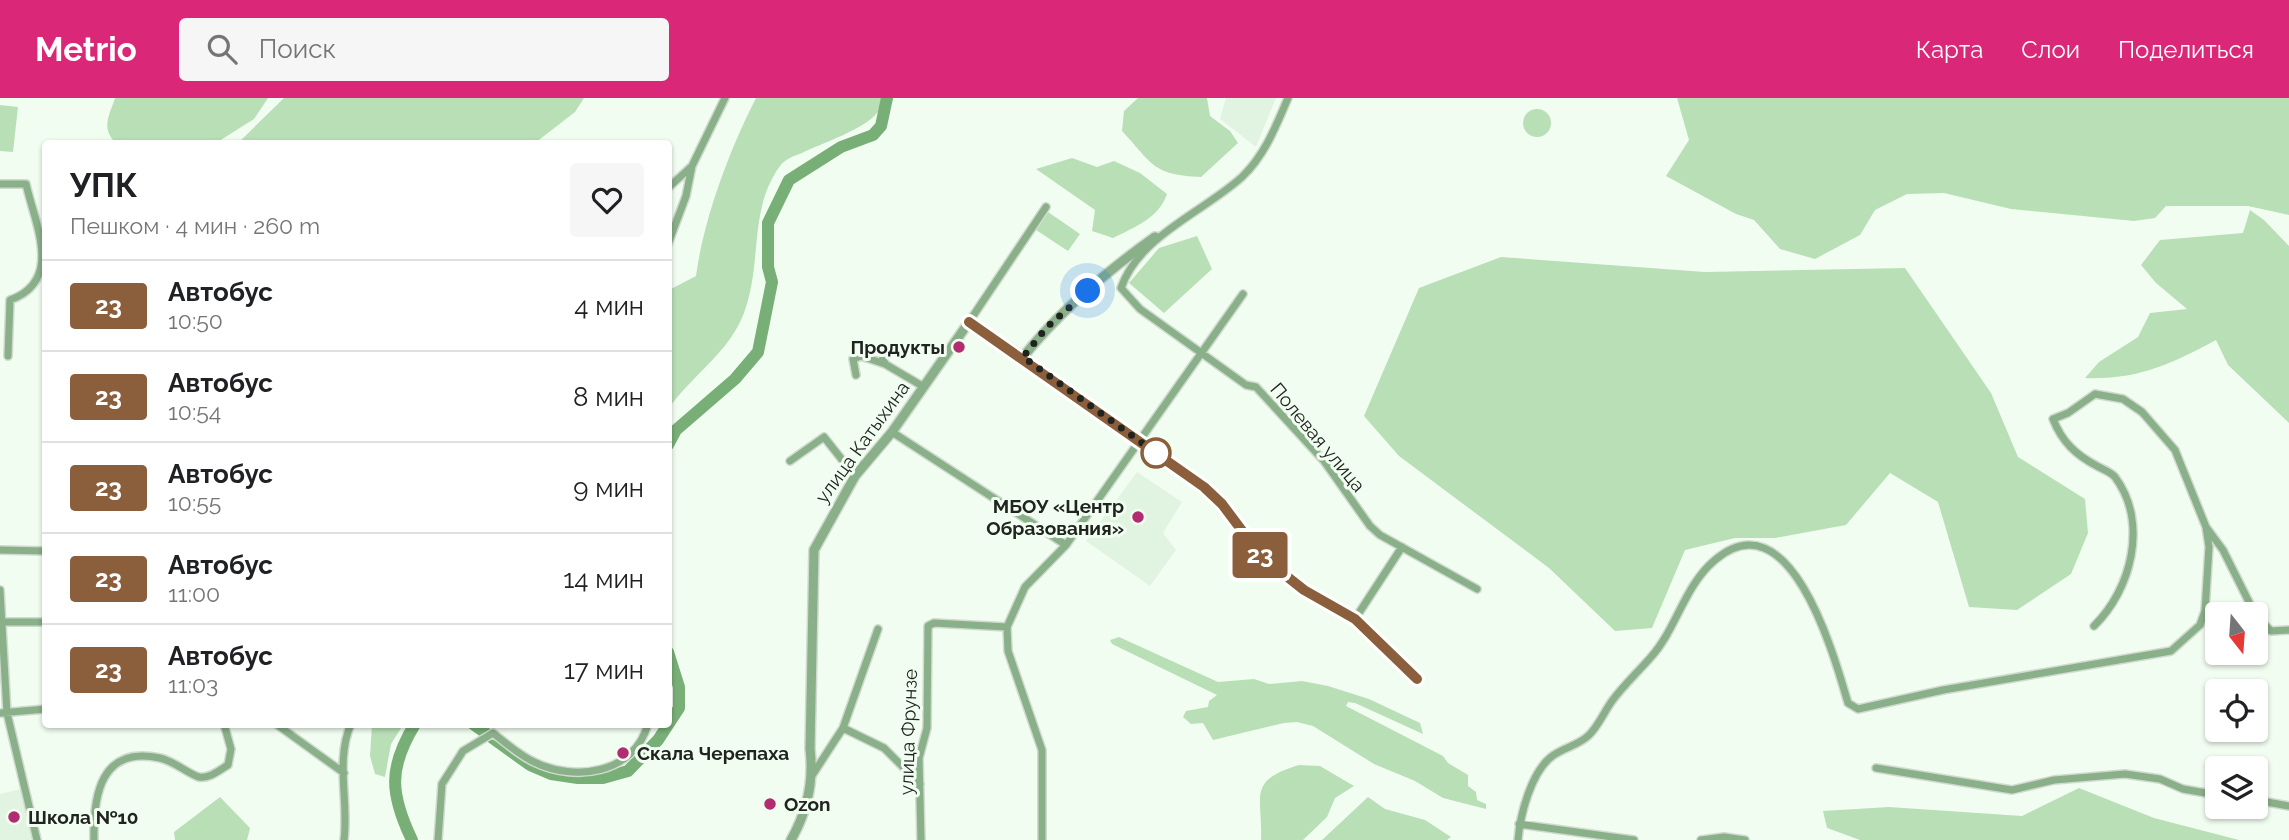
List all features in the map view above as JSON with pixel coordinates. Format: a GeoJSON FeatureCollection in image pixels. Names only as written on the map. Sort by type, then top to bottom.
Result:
{"type":"FeatureCollection","features":[{"type":"Feature","properties":{"kind":"street"},"geometry":{"type":"LineString","coordinates":[[672,231],[692,166],[725,98]]}},
{"type":"Feature","properties":{"kind":"street"},"geometry":{"type":"LineString","coordinates":[[1023,357],[1047,327],[1127,257],[1206,206],[1243,175],[1263,152],[1288,98]]}},
{"type":"Feature","properties":{"kind":"street"},"geometry":{"type":"LineString","coordinates":[[672,184],[692,166]]}},
{"type":"Feature","properties":{"kind":"street"},"geometry":{"type":"LineString","coordinates":[[0,184],[26,184],[42,250],[40,276],[33,288],[10,300],[0,298]]}},
{"type":"Feature","properties":{"kind":"street","name":"улица Катыхина"},"geometry":{"type":"LineString","coordinates":[[791,840],[803,816],[813,774],[810,749],[814,550],[855,476],[892,432],[924,387],[1046,207]]}},
{"type":"Feature","properties":{"kind":"street","name":"Полевая улица"},"geometry":{"type":"LineString","coordinates":[[1156,237],[1121,288],[1140,309],[1245,385],[1255,387],[1324,461],[1370,526],[1477,589]]}},
{"type":"Feature","properties":{"kind":"street"},"geometry":{"type":"LineString","coordinates":[[1042,840],[1042,750],[1009,651],[1007,626],[1025,587],[1066,545],[1242,294]]}},
{"type":"Feature","properties":{"kind":"street"},"geometry":{"type":"LineString","coordinates":[[8,356],[10,300]]}},
{"type":"Feature","properties":{"kind":"street"},"geometry":{"type":"LineString","coordinates":[[969,322],[1023,357],[1204,487],[1222,504],[1261,556],[1304,590],[1355,619],[1417,679]]}},
{"type":"Feature","properties":{"kind":"street"},"geometry":{"type":"LineString","coordinates":[[881,351],[885,364]]}},
{"type":"Feature","properties":{"kind":"street"},"geometry":{"type":"LineString","coordinates":[[856,374],[853,359],[861,356],[885,364],[924,387]]}},
{"type":"Feature","properties":{"kind":"street"},"geometry":{"type":"LineString","coordinates":[[1518,840],[1519,824],[1542,768],[1549,758],[1588,736],[1614,699],[1657,650],[1700,575],[1716,558],[1732,550],[1751,545],[1766,547],[1780,555],[1801,585],[1822,627],[1848,703],[1858,709],[1943,690],[2171,651],[2200,625],[2204,611],[2209,547],[2206,527],[2175,450],[2142,412],[2123,399],[2095,394],[2068,413],[2053,419],[2058,432],[2077,455],[2114,476],[2135,526],[2132,557],[2112,608],[2094,626]]}},
{"type":"Feature","properties":{"kind":"street"},"geometry":{"type":"LineString","coordinates":[[892,432],[1066,545]]}},
{"type":"Feature","properties":{"kind":"street"},"geometry":{"type":"LineString","coordinates":[[790,461],[824,436],[855,476]]}},
{"type":"Feature","properties":{"kind":"street"},"geometry":{"type":"LineString","coordinates":[[2206,527],[2223,550],[2249,602]]}},
{"type":"Feature","properties":{"kind":"street"},"geometry":{"type":"LineString","coordinates":[[1355,619],[1402,547]]}},
{"type":"Feature","properties":{"kind":"street"},"geometry":{"type":"LineString","coordinates":[[0,550],[42,551]]}},
{"type":"Feature","properties":{"kind":"street"},"geometry":{"type":"LineString","coordinates":[[0,590],[4,713],[37,840]]}},
{"type":"Feature","properties":{"kind":"street"},"geometry":{"type":"LineString","coordinates":[[1,622],[42,622]]}},
{"type":"Feature","properties":{"kind":"street","name":"улица Фрунзе"},"geometry":{"type":"LineString","coordinates":[[921,840],[919,758],[927,729],[928,626],[934,623],[1007,626]]}},
{"type":"Feature","properties":{"kind":"street"},"geometry":{"type":"LineString","coordinates":[[2268,628],[2271,631],[2289,630]]}},
{"type":"Feature","properties":{"kind":"street","name":"улица Катыхина"},"geometry":{"type":"LineString","coordinates":[[813,774],[844,728],[878,629]]}},
{"type":"Feature","properties":{"kind":"street"},"geometry":{"type":"LineString","coordinates":[[4,713],[42,709]]}},
{"type":"Feature","properties":{"kind":"street"},"geometry":{"type":"LineString","coordinates":[[94,840],[93,810],[102,779],[116,763],[139,755],[161,758],[199,777],[215,774],[228,765],[231,749],[225,728]]}},
{"type":"Feature","properties":{"kind":"street"},"geometry":{"type":"LineString","coordinates":[[281,728],[344,773]]}},
{"type":"Feature","properties":{"kind":"street"},"geometry":{"type":"LineString","coordinates":[[344,840],[347,811],[342,751],[350,728]]}},
{"type":"Feature","properties":{"kind":"street"},"geometry":{"type":"LineString","coordinates":[[438,840],[442,784],[463,751],[488,736],[552,770],[578,773],[603,769],[625,761],[637,747],[646,728]]}},
{"type":"Feature","properties":{"kind":"street"},"geometry":{"type":"LineString","coordinates":[[844,728],[884,748],[920,783]]}},
{"type":"Feature","properties":{"kind":"street"},"geometry":{"type":"LineString","coordinates":[[1876,768],[2012,790],[2054,780],[2125,774],[2160,779],[2183,789],[2205,793]]}},
{"type":"Feature","properties":{"kind":"street"},"geometry":{"type":"LineString","coordinates":[[2268,802],[2289,806]]}},
{"type":"Feature","properties":{"kind":"street"},"geometry":{"type":"LineString","coordinates":[[1519,824],[1634,840]]}},
{"type":"Feature","properties":{"kind":"street"},"geometry":{"type":"LineString","coordinates":[[1701,840],[1724,837],[1745,840]]}},
{"type":"Feature","properties":{"kind":"shaded area"},"geometry":{"type":"Polygon","coordinates":[[[1226,98],[1276,98],[1256,147],[1220,119],[1226,98]]]}},
{"type":"Feature","properties":{"kind":"shaded area","name":"МБОУ «Центр Образования»"},"geometry":{"type":"Polygon","coordinates":[[[1137,472],[1182,502],[1163,533],[1176,550],[1150,586],[1086,541],[1137,472]]]}},
{"type":"Feature","properties":{"kind":"shaded area","name":"Школа №10"},"geometry":{"type":"Polygon","coordinates":[[[21,789],[33,840],[0,840],[0,794],[21,789]]]}},
{"type":"Feature","properties":{"kind":"green space"},"geometry":{"type":"Polygon","coordinates":[[[115,98],[268,98],[254,119],[221,140],[113,140],[108,131],[109,115],[115,98]]]}},
{"type":"Feature","properties":{"kind":"green space"},"geometry":{"type":"Polygon","coordinates":[[[284,98],[584,98],[575,112],[539,140],[241,140],[284,98]]]}},
{"type":"Feature","properties":{"kind":"green space"},"geometry":{"type":"Polygon","coordinates":[[[756,98],[882,98],[878,112],[862,125],[784,161],[780,166],[764,200],[750,294],[744,313],[720,352],[672,404],[672,288],[696,276],[705,231],[736,140],[756,98]]]}},
{"type":"Feature","properties":{"kind":"green space"},"geometry":{"type":"Polygon","coordinates":[[[1138,98],[1207,98],[1210,116],[1230,131],[1238,143],[1201,177],[1172,174],[1163,170],[1148,160],[1122,131],[1124,111],[1138,98]]]}},
{"type":"Feature","properties":{"kind":"green space"},"geometry":{"type":"Polygon","coordinates":[[[1677,98],[2289,98],[2289,215],[2248,206],[2166,206],[2155,218],[2134,221],[2011,209],[1944,193],[1907,194],[1875,210],[1860,235],[1815,259],[1780,249],[1754,220],[1736,214],[1666,176],[1689,140],[1677,98]]]}},
{"type":"Feature","properties":{"kind":"green space"},"geometry":{"type":"Polygon","coordinates":[[[0,105],[18,107],[13,152],[0,151],[0,105]]]}},
{"type":"Feature","properties":{"kind":"green space"},"geometry":{"type":"Polygon","coordinates":[[[1537,109],[1547,113],[1551,123],[1547,133],[1537,137],[1527,133],[1523,123],[1527,113],[1537,109]]]}},
{"type":"Feature","properties":{"kind":"green space"},"geometry":{"type":"Polygon","coordinates":[[[1072,158],[1097,167],[1114,161],[1140,173],[1167,194],[1152,216],[1130,230],[1113,238],[1092,231],[1095,210],[1036,169],[1072,158]]]}},
{"type":"Feature","properties":{"kind":"green space"},"geometry":{"type":"Polygon","coordinates":[[[2250,210],[2264,220],[2289,246],[2289,423],[2228,365],[2216,340],[2154,369],[2122,376],[2085,378],[2099,362],[2138,337],[2150,313],[2187,309],[2156,283],[2141,265],[2160,240],[2243,233],[2250,210]]]}},
{"type":"Feature","properties":{"kind":"green space"},"geometry":{"type":"Polygon","coordinates":[[[1048,212],[1080,234],[1068,251],[1036,230],[1048,212]]]}},
{"type":"Feature","properties":{"kind":"green space"},"geometry":{"type":"Polygon","coordinates":[[[1197,236],[1212,269],[1164,313],[1129,283],[1159,248],[1197,236]]]}},
{"type":"Feature","properties":{"kind":"green space"},"geometry":{"type":"Polygon","coordinates":[[[1501,257],[1705,272],[1905,268],[1991,393],[2018,457],[2085,499],[2088,533],[2071,574],[2017,610],[1969,607],[1938,502],[1890,473],[1846,525],[1775,538],[1735,538],[1685,550],[1652,628],[1615,631],[1549,568],[1399,456],[1364,416],[1419,288],[1501,257]]]}},
{"type":"Feature","properties":{"kind":"green space"},"geometry":{"type":"Polygon","coordinates":[[[1119,637],[1218,682],[1254,679],[1269,684],[1302,681],[1369,699],[1420,723],[1423,734],[1355,703],[1348,702],[1346,706],[1443,756],[1448,763],[1468,775],[1468,786],[1476,792],[1477,800],[1486,804],[1486,809],[1443,798],[1415,781],[1374,764],[1313,726],[1297,722],[1284,723],[1213,740],[1203,723],[1191,724],[1183,717],[1186,711],[1208,707],[1209,701],[1217,695],[1112,644],[1110,640],[1119,637]]]}},
{"type":"Feature","properties":{"kind":"green space"},"geometry":{"type":"Polygon","coordinates":[[[372,728],[401,728],[391,744],[385,777],[375,774],[370,756],[372,728]]]}},
{"type":"Feature","properties":{"kind":"green space"},"geometry":{"type":"Polygon","coordinates":[[[1299,765],[1320,766],[1354,786],[1335,798],[1327,817],[1303,840],[1261,840],[1260,801],[1264,784],[1282,771],[1299,765]]]}},
{"type":"Feature","properties":{"kind":"green space"},"geometry":{"type":"Polygon","coordinates":[[[2079,788],[2154,818],[2239,840],[1860,840],[1827,828],[1823,811],[1889,807],[2022,816],[2079,788]]]}},
{"type":"Feature","properties":{"kind":"green space"},"geometry":{"type":"Polygon","coordinates":[[[220,797],[250,828],[247,840],[175,840],[174,832],[220,797]]]}},
{"type":"Feature","properties":{"kind":"green space"},"geometry":{"type":"Polygon","coordinates":[[[1368,797],[1385,809],[1425,820],[1451,837],[1447,840],[1322,840],[1368,797]]]}},
{"type":"Feature","properties":{"kind":"waterway"},"geometry":{"type":"LineString","coordinates":[[672,438],[676,430],[735,379],[758,352],[772,282],[768,267],[768,223],[789,180],[841,147],[873,135],[881,126],[887,98]]}},
{"type":"Feature","properties":{"kind":"waterway"},"geometry":{"type":"LineString","coordinates":[[672,665],[679,687],[679,708],[672,719]]}},
{"type":"Feature","properties":{"kind":"waterway"},"geometry":{"type":"LineString","coordinates":[[412,840],[399,809],[395,781],[400,754],[413,728]]}},
{"type":"Feature","properties":{"kind":"waterway"},"geometry":{"type":"LineString","coordinates":[[479,728],[530,765],[551,774],[578,778],[603,778],[628,771],[666,728]]}},
{"type":"Feature","properties":{"kind":"bus line","name":"23"},"geometry":{"type":"LineString","coordinates":[[969,322],[1023,357],[1204,487],[1222,504],[1261,556],[1304,590],[1355,619],[1417,679]]}},
{"type":"Feature","properties":{"kind":"place","name":"Продукты"},"geometry":{"type":"Point","coordinates":[959,347]}},
{"type":"Feature","properties":{"kind":"place","name":"МБОУ «Центр Образования»"},"geometry":{"type":"Point","coordinates":[1138,517]}},
{"type":"Feature","properties":{"kind":"place","name":"Скала Черепаха"},"geometry":{"type":"Point","coordinates":[623,753]}},
{"type":"Feature","properties":{"kind":"place","name":"Ozon"},"geometry":{"type":"Point","coordinates":[770,804]}},
{"type":"Feature","properties":{"kind":"place","name":"Школа №10"},"geometry":{"type":"Point","coordinates":[14,817]}},
{"type":"Feature","properties":{"kind":"route"},"geometry":{"type":"LineString","coordinates":[[1088,291],[1047,327],[1023,357],[1158,454],[1156,453]]}}]}
